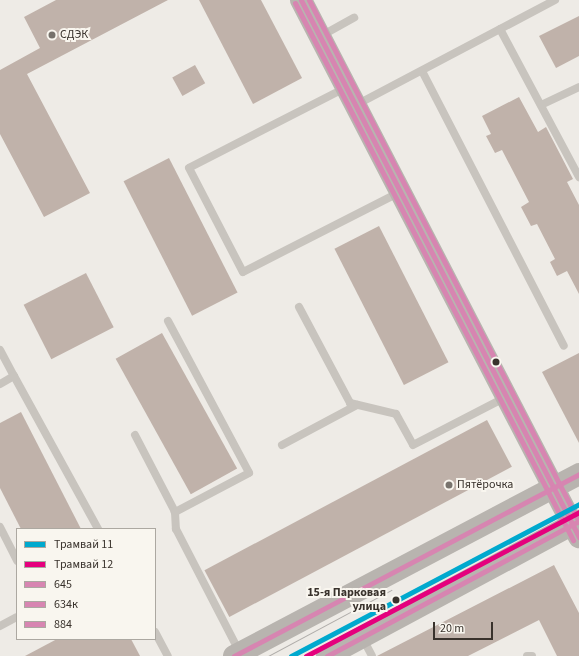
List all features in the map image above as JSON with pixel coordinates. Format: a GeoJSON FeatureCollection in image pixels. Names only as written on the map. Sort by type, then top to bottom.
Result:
{"type":"FeatureCollection","features":[{"type":"Feature","properties":{"kind":"main road"},"geometry":{"type":"LineString","coordinates":[[301,0],[553,487],[577,528],[361,636],[327,656]]}},
{"type":"Feature","properties":{"kind":"main road"},"geometry":{"type":"LineString","coordinates":[[237,654],[579,474]]}},
{"type":"Feature","properties":{"kind":"lane"},"geometry":{"type":"LineString","coordinates":[[400,191],[243,272],[189,168],[351,96],[422,71],[555,0]]}},
{"type":"Feature","properties":{"kind":"lane"},"geometry":{"type":"LineString","coordinates":[[320,36],[354,18]]}},
{"type":"Feature","properties":{"kind":"lane"},"geometry":{"type":"LineString","coordinates":[[500,29],[542,105],[579,177]]}},
{"type":"Feature","properties":{"kind":"lane"},"geometry":{"type":"LineString","coordinates":[[422,71],[564,346]]}},
{"type":"Feature","properties":{"kind":"lane"},"geometry":{"type":"LineString","coordinates":[[542,105],[579,87]]}},
{"type":"Feature","properties":{"kind":"lane"},"geometry":{"type":"LineString","coordinates":[[300,307],[350,404],[396,414],[413,445],[506,396]]}},
{"type":"Feature","properties":{"kind":"lane"},"geometry":{"type":"LineString","coordinates":[[168,321],[249,473],[175,512]]}},
{"type":"Feature","properties":{"kind":"lane"},"geometry":{"type":"LineString","coordinates":[[0,350],[97,528]]}},
{"type":"Feature","properties":{"kind":"lane"},"geometry":{"type":"LineString","coordinates":[[0,384],[14,376]]}},
{"type":"Feature","properties":{"kind":"lane"},"geometry":{"type":"LineString","coordinates":[[282,445],[357,405]]}},
{"type":"Feature","properties":{"kind":"lane"},"geometry":{"type":"LineString","coordinates":[[136,435],[175,512],[176,529],[237,654]]}},
{"type":"Feature","properties":{"kind":"lane"},"geometry":{"type":"LineString","coordinates":[[0,527],[16,559]]}},
{"type":"Feature","properties":{"kind":"lane"},"geometry":{"type":"LineString","coordinates":[[0,626],[16,618]]}},
{"type":"Feature","properties":{"kind":"lane"},"geometry":{"type":"LineString","coordinates":[[156,634],[168,656]]}},
{"type":"Feature","properties":{"kind":"lane"},"geometry":{"type":"LineString","coordinates":[[361,636],[372,656]]}},
{"type":"Feature","properties":{"kind":"lane"},"geometry":{"type":"LineString","coordinates":[[527,656],[532,656]]}},
{"type":"Feature","properties":{"kind":"building"},"geometry":{"type":"Polygon","coordinates":[[[56,0],[168,0],[27,74],[90,193],[44,217],[0,134],[0,70],[40,48],[24,17],[56,0]]]}},
{"type":"Feature","properties":{"kind":"building"},"geometry":{"type":"Polygon","coordinates":[[[199,0],[261,0],[302,78],[253,104],[199,0]]]}},
{"type":"Feature","properties":{"kind":"building"},"geometry":{"type":"Polygon","coordinates":[[[579,16],[579,56],[556,68],[539,36],[579,16]]]}},
{"type":"Feature","properties":{"kind":"building"},"geometry":{"type":"Polygon","coordinates":[[[195,65],[205,83],[182,96],[172,78],[195,65]]]}},
{"type":"Feature","properties":{"kind":"building"},"geometry":{"type":"Polygon","coordinates":[[[519,97],[538,132],[546,127],[573,179],[567,182],[579,205],[579,294],[567,271],[557,276],[550,262],[555,259],[537,224],[531,226],[521,207],[529,202],[502,150],[495,153],[486,136],[491,134],[482,116],[519,97]]]}},
{"type":"Feature","properties":{"kind":"building"},"geometry":{"type":"Polygon","coordinates":[[[169,158],[238,293],[192,316],[124,181],[169,158]]]}},
{"type":"Feature","properties":{"kind":"building"},"geometry":{"type":"Polygon","coordinates":[[[379,226],[448,362],[404,385],[334,249],[379,226]]]}},
{"type":"Feature","properties":{"kind":"building"},"geometry":{"type":"Polygon","coordinates":[[[86,273],[114,327],[51,359],[24,305],[86,273]]]}},
{"type":"Feature","properties":{"kind":"building"},"geometry":{"type":"Polygon","coordinates":[[[162,333],[237,469],[191,494],[116,359],[162,333]]]}},
{"type":"Feature","properties":{"kind":"building"},"geometry":{"type":"Polygon","coordinates":[[[579,353],[579,443],[542,372],[579,353]]]}},
{"type":"Feature","properties":{"kind":"building"},"geometry":{"type":"Polygon","coordinates":[[[21,412],[80,528],[20,528],[0,488],[0,423],[21,412]]]}},
{"type":"Feature","properties":{"kind":"building"},"geometry":{"type":"Polygon","coordinates":[[[487,420],[512,467],[229,617],[204,570],[487,420]]]}},
{"type":"Feature","properties":{"kind":"building"},"geometry":{"type":"Polygon","coordinates":[[[554,565],[579,613],[579,656],[557,656],[539,620],[468,656],[377,656],[554,565]]]}},
{"type":"Feature","properties":{"kind":"building"},"geometry":{"type":"Polygon","coordinates":[[[55,640],[132,640],[140,656],[25,656],[55,640]]]}},
{"type":"Feature","properties":{"kind":"tram line","name":"11"},"geometry":{"type":"LineString","coordinates":[[291,656],[579,504]]}},
{"type":"Feature","properties":{"kind":"tram line","name":"12"},"geometry":{"type":"LineString","coordinates":[[306,656],[579,512]]}},
{"type":"Feature","properties":{"kind":"tram line"},"geometry":{"type":"LineString","coordinates":[[268,656],[391,590]]}},
{"type":"Feature","properties":{"kind":"transit line","name":"645"},"geometry":{"type":"LineString","coordinates":[[301,0],[579,537]]}},
{"type":"Feature","properties":{"kind":"transit line","name":"884"},"geometry":{"type":"LineString","coordinates":[[309,0],[579,522]]}},
{"type":"Feature","properties":{"kind":"transit line","name":"634к"},"geometry":{"type":"LineString","coordinates":[[295,3],[573,540]]}},
{"type":"Feature","properties":{"kind":"transit line"},"geometry":{"type":"LineString","coordinates":[[234,656],[579,474]]}},
{"type":"Feature","properties":{"kind":"transit line"},"geometry":{"type":"LineString","coordinates":[[327,656],[579,521]]}},
{"type":"Feature","properties":{"kind":"place","name":"СДЭК"},"geometry":{"type":"Point","coordinates":[52,35]}},
{"type":"Feature","properties":{"kind":"place","name":"Пятёрочка"},"geometry":{"type":"Point","coordinates":[449,485]}},
{"type":"Feature","properties":{"kind":"place","name":"15-я Парковая улица"},"geometry":{"type":"Point","coordinates":[396,600]}}]}
